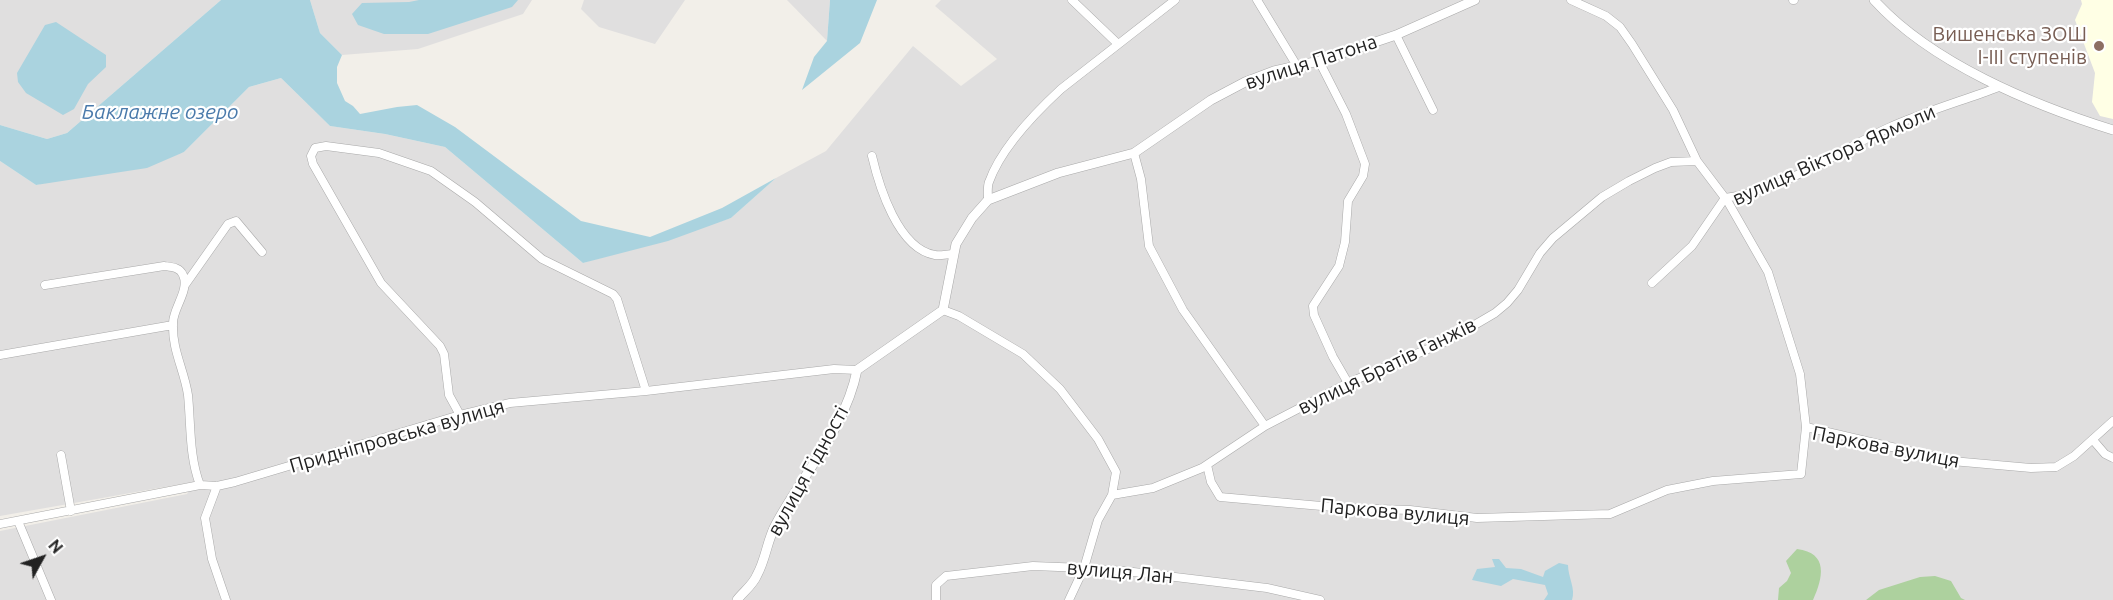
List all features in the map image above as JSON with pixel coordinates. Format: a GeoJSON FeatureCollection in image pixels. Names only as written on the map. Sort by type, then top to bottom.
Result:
{"type":"FeatureCollection","features":[{"type":"Feature","properties":{"kind":"street"},"geometry":{"type":"LineString","coordinates":[[1072,0],[1119,44]]}},
{"type":"Feature","properties":{"kind":"street"},"geometry":{"type":"LineString","coordinates":[[857,370],[943,310],[953,254],[963,230],[988,200],[988,184],[999,161],[1028,123],[1061,89],[1175,0]]}},
{"type":"Feature","properties":{"kind":"street"},"geometry":{"type":"LineString","coordinates":[[1257,0],[1298,66]]}},
{"type":"Feature","properties":{"kind":"street","name":"вулиця Патона"},"geometry":{"type":"LineString","coordinates":[[988,200],[1058,173],[1134,153],[1211,100],[1245,82],[1274,71],[1318,61],[1396,35],[1475,0]]}},
{"type":"Feature","properties":{"kind":"street"},"geometry":{"type":"LineString","coordinates":[[1571,0],[1606,16],[1620,27],[1647,65],[1673,110],[1697,161],[1725,198],[1692,246],[1652,284]]}},
{"type":"Feature","properties":{"kind":"street"},"geometry":{"type":"LineString","coordinates":[[1876,1],[1918,38],[1999,87],[2042,106],[2113,130]]}},
{"type":"Feature","properties":{"kind":"street"},"geometry":{"type":"LineString","coordinates":[[1396,35],[1433,110]]}},
{"type":"Feature","properties":{"kind":"street"},"geometry":{"type":"LineString","coordinates":[[1318,61],[1346,114],[1365,164],[1363,176],[1348,201],[1345,242],[1339,266],[1313,306],[1314,315],[1332,357],[1348,382]]}},
{"type":"Feature","properties":{"kind":"street","name":"вулиця Віктора Ярмоли"},"geometry":{"type":"LineString","coordinates":[[1806,427],[1800,374],[1768,272],[1725,198],[1758,191],[1790,179],[1888,128],[1999,87]]}},
{"type":"Feature","properties":{"kind":"street"},"geometry":{"type":"LineString","coordinates":[[460,415],[449,395],[444,354],[440,346],[381,283],[313,164],[311,156],[315,148],[326,146],[379,153],[431,171],[475,202],[542,259],[613,294],[617,299],[646,391]]}},
{"type":"Feature","properties":{"kind":"street"},"geometry":{"type":"LineString","coordinates":[[1134,153],[1141,179],[1149,246],[1183,310],[1265,426]]}},
{"type":"Feature","properties":{"kind":"street"},"geometry":{"type":"LineString","coordinates":[[872,156],[885,202],[900,228],[916,246],[934,255],[953,254]]}},
{"type":"Feature","properties":{"kind":"street","name":"вулиця Братів Ганжів"},"geometry":{"type":"LineString","coordinates":[[1112,495],[1153,488],[1207,465],[1265,426],[1348,382],[1449,340],[1496,313],[1518,290],[1540,253],[1553,238],[1602,197],[1655,168],[1671,162],[1697,161]]}},
{"type":"Feature","properties":{"kind":"street"},"geometry":{"type":"LineString","coordinates":[[200,485],[194,465],[187,392],[173,343],[173,315],[185,285],[228,224],[236,221],[262,252]]}},
{"type":"Feature","properties":{"kind":"street"},"geometry":{"type":"LineString","coordinates":[[45,285],[164,266],[176,267],[183,274],[185,285]]}},
{"type":"Feature","properties":{"kind":"street"},"geometry":{"type":"LineString","coordinates":[[943,310],[959,316],[1023,354],[1060,389],[1098,439],[1116,472],[1112,495],[1098,520],[1084,568],[1069,600]]}},
{"type":"Feature","properties":{"kind":"street"},"geometry":{"type":"LineString","coordinates":[[0,355],[172,325]]}},
{"type":"Feature","properties":{"kind":"street","name":"Придніпровська вулиця"},"geometry":{"type":"LineString","coordinates":[[0,524],[200,485],[217,486],[235,483],[460,415],[510,403],[646,391],[834,369],[857,370]]}},
{"type":"Feature","properties":{"kind":"street","name":"вулиця Гідності"},"geometry":{"type":"LineString","coordinates":[[737,600],[756,578],[776,524],[832,431],[854,387],[857,370]]}},
{"type":"Feature","properties":{"kind":"street","name":"Паркова вулиця"},"geometry":{"type":"LineString","coordinates":[[1207,465],[1211,482],[1220,497],[1344,508],[1410,510],[1477,519],[1610,514],[1667,490],[1713,481],[1801,474],[1806,427],[1952,461],[2031,468],[2056,467],[2074,456],[2113,421]]}},
{"type":"Feature","properties":{"kind":"street"},"geometry":{"type":"LineString","coordinates":[[2093,440],[2105,454],[2113,458]]}},
{"type":"Feature","properties":{"kind":"street"},"geometry":{"type":"LineString","coordinates":[[61,455],[71,511]]}},
{"type":"Feature","properties":{"kind":"street"},"geometry":{"type":"LineString","coordinates":[[217,486],[205,518],[212,560],[226,600]]}},
{"type":"Feature","properties":{"kind":"street"},"geometry":{"type":"LineString","coordinates":[[18,521],[51,600]]}},
{"type":"Feature","properties":{"kind":"street","name":"вулиця Лан"},"geometry":{"type":"LineString","coordinates":[[936,600],[936,585],[946,576],[1033,566],[1125,571],[1267,588],[1320,600]]}},
{"type":"Feature","properties":{"kind":"shaded area"},"geometry":{"type":"Polygon","coordinates":[[[0,0],[221,0],[67,133],[47,139],[0,125],[0,0]]]}},
{"type":"Feature","properties":{"kind":"shaded area"},"geometry":{"type":"Polygon","coordinates":[[[310,0],[532,0],[523,14],[418,49],[342,55],[320,33],[310,0]]]}},
{"type":"Feature","properties":{"kind":"shaded area"},"geometry":{"type":"Polygon","coordinates":[[[584,0],[685,0],[655,44],[599,27],[581,9],[584,0]]]}},
{"type":"Feature","properties":{"kind":"shaded area"},"geometry":{"type":"Polygon","coordinates":[[[787,0],[830,0],[827,41],[787,0]]]}},
{"type":"Feature","properties":{"kind":"shaded area"},"geometry":{"type":"Polygon","coordinates":[[[941,0],[2113,0],[2113,600],[0,600],[0,531],[187,494],[193,482],[0,516],[0,161],[36,185],[184,152],[249,87],[281,78],[330,126],[385,134],[445,147],[583,263],[731,218],[776,178],[826,151],[913,46],[961,86],[997,59],[935,6],[941,0]]]}},
{"type":"Feature","properties":{"kind":"shaded area","name":"Вишенська ЗОШ І-ІІІ ступенів"},"geometry":{"type":"Polygon","coordinates":[[[2081,0],[2113,0],[2113,119],[2100,116],[2092,102],[2095,73],[2075,20],[2082,4],[2081,0]]]}},
{"type":"Feature","properties":{"kind":"green space"},"geometry":{"type":"Polygon","coordinates":[[[1797,549],[1807,551],[1819,561],[1821,575],[1816,592],[1813,600],[1778,600],[1779,588],[1787,581],[1791,573],[1786,561],[1797,549]]]}},
{"type":"Feature","properties":{"kind":"green space"},"geometry":{"type":"Polygon","coordinates":[[[1935,576],[1951,581],[1961,598],[1965,600],[1866,600],[1879,590],[1920,577],[1935,576]]]}},
{"type":"Feature","properties":{"kind":"water","name":"Баклажне озеро"},"geometry":{"type":"Polygon","coordinates":[[[221,0],[310,0],[320,33],[342,55],[337,67],[337,83],[345,101],[360,114],[417,105],[455,127],[581,221],[650,237],[722,208],[776,178],[731,218],[668,241],[583,263],[445,147],[385,134],[330,126],[281,78],[249,87],[184,152],[147,168],[36,185],[0,161],[0,125],[47,139],[67,133],[221,0]]]}},
{"type":"Feature","properties":{"kind":"water"},"geometry":{"type":"Polygon","coordinates":[[[419,0],[518,0],[512,7],[428,34],[384,34],[358,25],[352,14],[362,3],[419,0]]]}},
{"type":"Feature","properties":{"kind":"water"},"geometry":{"type":"Polygon","coordinates":[[[830,0],[877,0],[860,43],[802,90],[814,57],[827,41],[830,0]]]}},
{"type":"Feature","properties":{"kind":"water"},"geometry":{"type":"Polygon","coordinates":[[[56,22],[106,55],[106,67],[88,84],[74,109],[63,115],[26,93],[18,82],[17,73],[45,25],[56,22]]]}},
{"type":"Feature","properties":{"kind":"water"},"geometry":{"type":"Polygon","coordinates":[[[1492,559],[1499,559],[1506,568],[1521,569],[1543,577],[1545,571],[1559,563],[1568,565],[1573,592],[1572,600],[1544,600],[1548,594],[1545,585],[1513,579],[1501,586],[1472,580],[1477,569],[1495,567],[1492,559]]]}},
{"type":"Feature","properties":{"kind":"place","name":"Вишенська ЗОШ І-ІІІ ступенів"},"geometry":{"type":"Point","coordinates":[2099,46]}}]}
